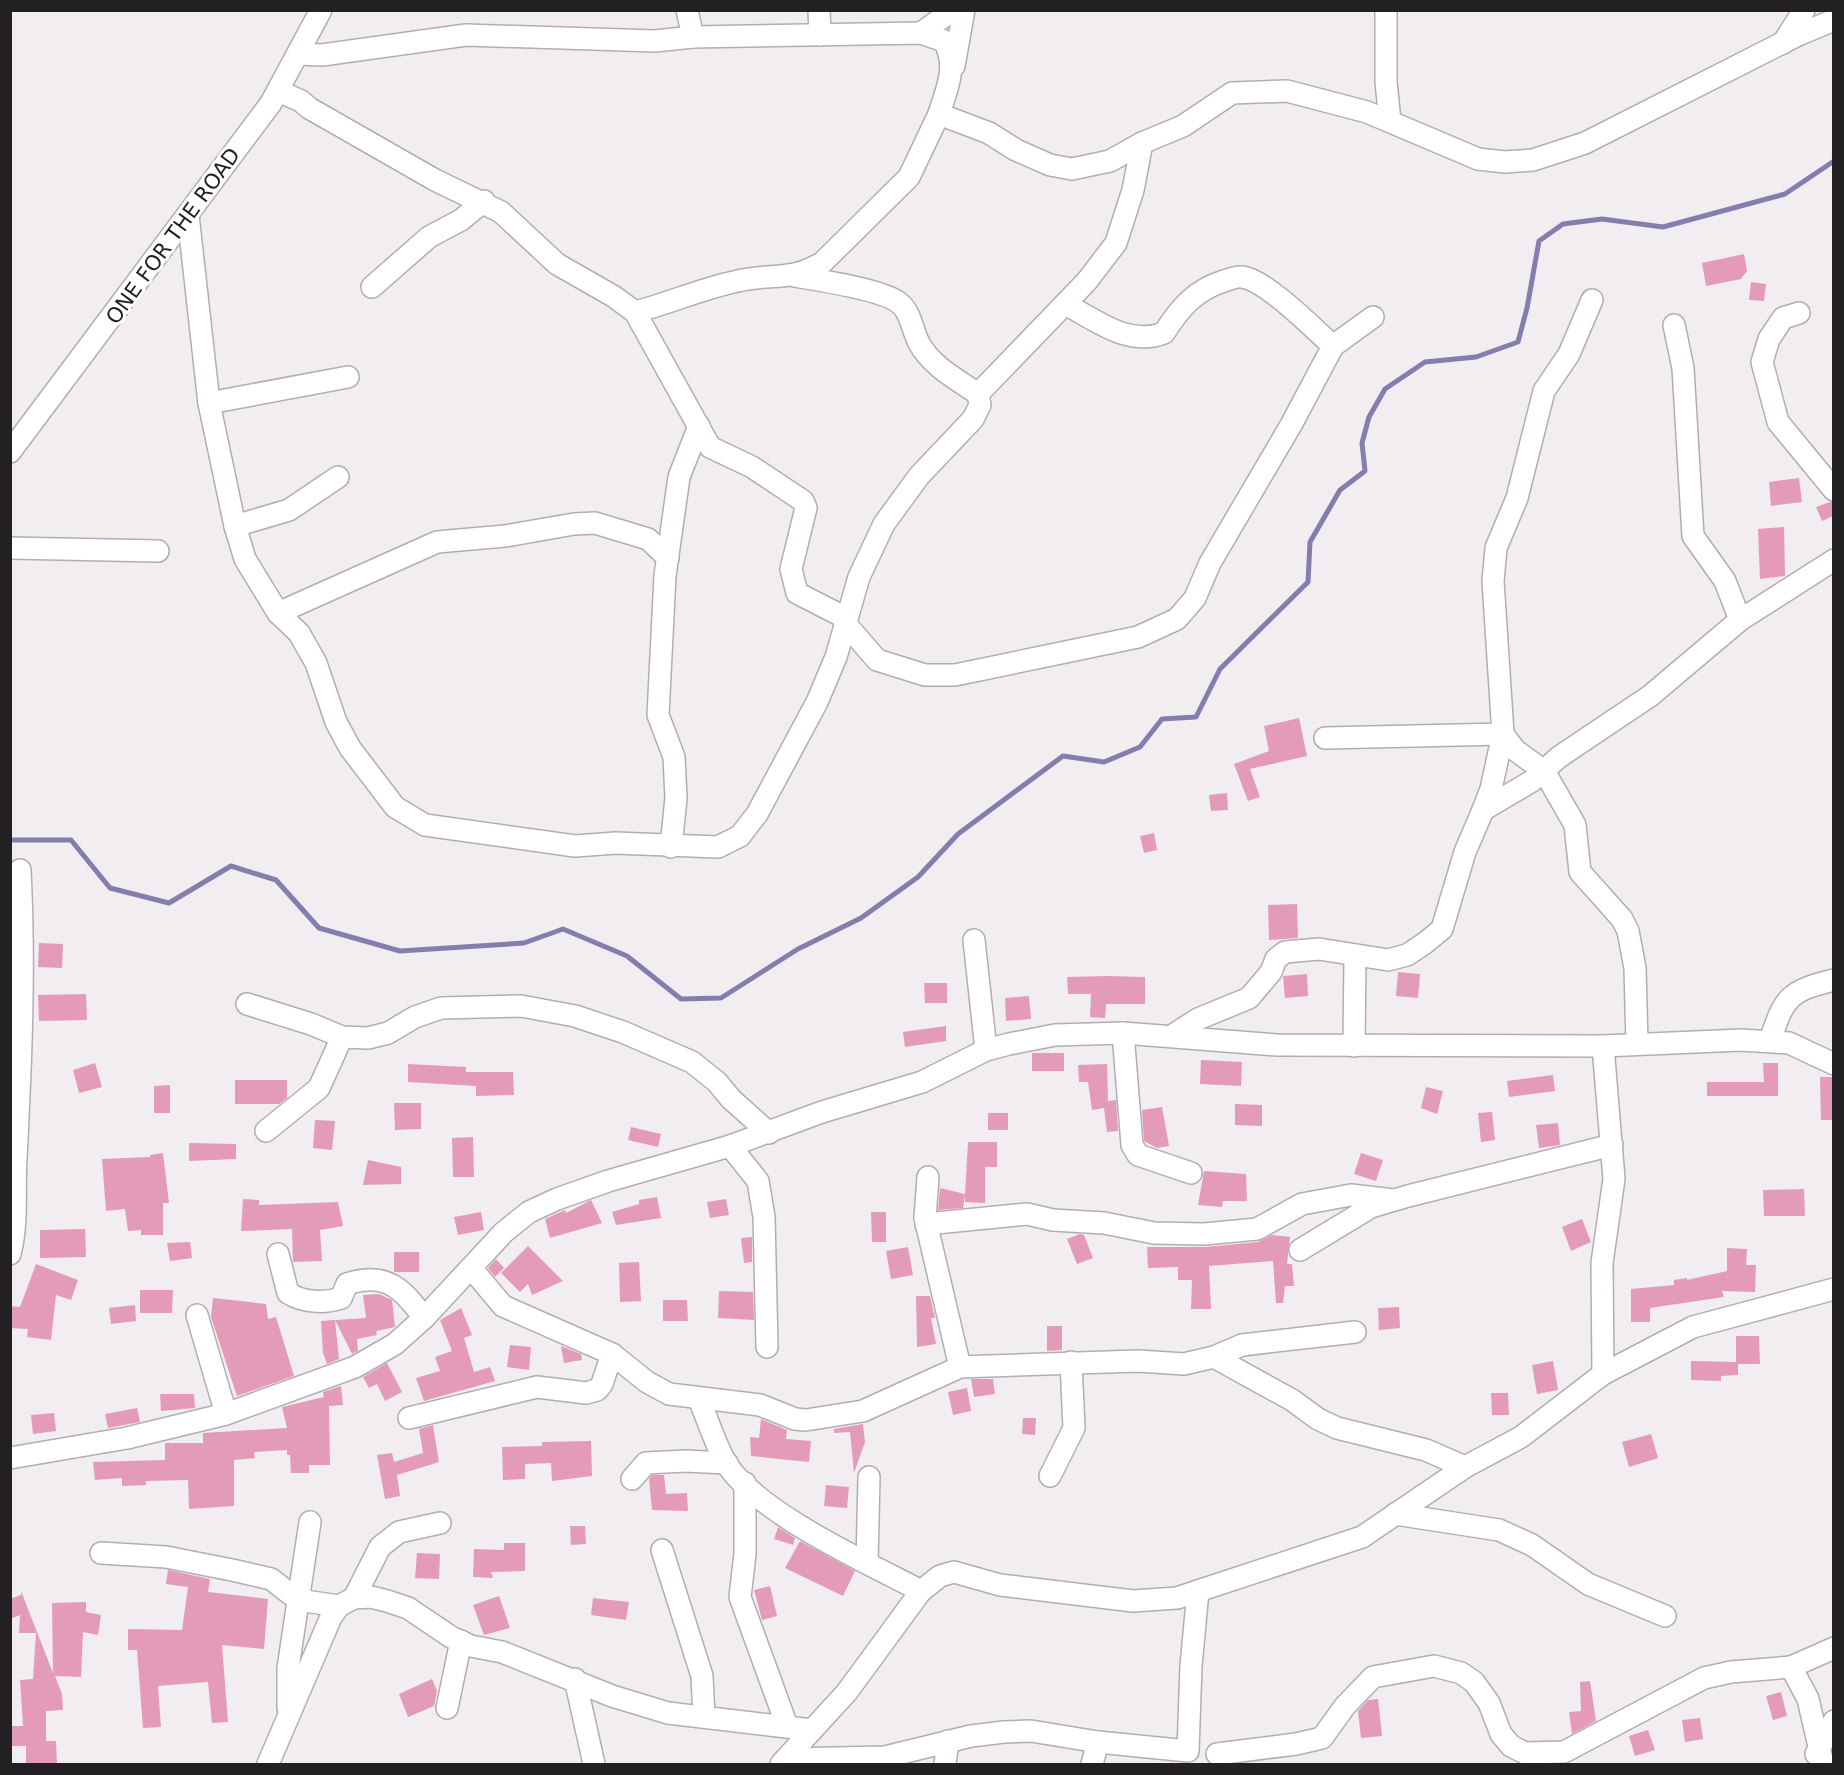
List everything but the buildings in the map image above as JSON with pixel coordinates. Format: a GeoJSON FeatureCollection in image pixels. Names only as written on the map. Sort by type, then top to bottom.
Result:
{"type":"FeatureCollection","features":[{"type":"Feature","properties":{"kind":"street","name":"ONE FOR THE ROAD"},"geometry":{"type":"LineString","coordinates":[[10,452],[278,91],[321,10]]}},
{"type":"Feature","properties":{"kind":"street"},"geometry":{"type":"LineString","coordinates":[[687,10],[693,37]]}},
{"type":"Feature","properties":{"kind":"street"},"geometry":{"type":"LineString","coordinates":[[819,10],[820,35]]}},
{"type":"Feature","properties":{"kind":"street"},"geometry":{"type":"LineString","coordinates":[[921,33],[953,10]]}},
{"type":"Feature","properties":{"kind":"street"},"geometry":{"type":"LineString","coordinates":[[794,276],[823,262],[909,177],[939,114],[953,71],[964,10]]}},
{"type":"Feature","properties":{"kind":"street"},"geometry":{"type":"LineString","coordinates":[[1386,10],[1386,82],[1390,121]]}},
{"type":"Feature","properties":{"kind":"street"},"geometry":{"type":"LineString","coordinates":[[1782,44],[1804,10]]}},
{"type":"Feature","properties":{"kind":"street"},"geometry":{"type":"LineString","coordinates":[[939,114],[989,134],[1050,165],[1072,169],[1110,161],[1142,143],[1183,126],[1206,112],[1220,98],[1232,93],[1248,90],[1287,91],[1367,112],[1447,148],[1478,159],[1505,162],[1533,160],[1585,144],[1833,20]]}},
{"type":"Feature","properties":{"kind":"street"},"geometry":{"type":"LineString","coordinates":[[298,54],[322,55],[466,34],[655,41],[693,37],[921,33],[944,41],[951,54],[953,71]]}},
{"type":"Feature","properties":{"kind":"street"},"geometry":{"type":"LineString","coordinates":[[278,91],[301,101],[309,108],[435,180],[484,201],[501,212],[556,264],[613,296],[635,312],[710,447],[752,467],[803,501],[806,508],[791,569],[797,593],[845,620],[877,660],[925,675],[955,675],[1138,637],[1177,619],[1195,598],[1210,563],[1291,425],[1333,346],[1373,317]]}},
{"type":"Feature","properties":{"kind":"street"},"geometry":{"type":"LineString","coordinates":[[978,394],[1065,304],[1116,243],[1133,190],[1142,143]]}},
{"type":"Feature","properties":{"kind":"street"},"geometry":{"type":"LineString","coordinates":[[372,287],[429,237],[461,220],[484,201]]}},
{"type":"Feature","properties":{"kind":"street"},"geometry":{"type":"LineString","coordinates":[[188,215],[209,403],[245,559],[278,613],[299,633],[316,663],[336,722],[350,748],[395,807],[425,825],[575,846],[616,843],[671,847],[718,847],[740,836],[786,763],[817,702],[836,657],[859,577],[884,524],[918,476],[973,419],[980,405],[978,394],[939,366],[919,344],[906,311],[897,302],[879,294],[794,276],[742,280],[635,312]]}},
{"type":"Feature","properties":{"kind":"street"},"geometry":{"type":"LineString","coordinates":[[1065,304],[1127,337],[1143,339],[1164,333],[1182,305],[1196,294],[1214,284],[1240,276],[1253,280],[1280,299],[1333,346]]}},
{"type":"Feature","properties":{"kind":"street"},"geometry":{"type":"LineString","coordinates":[[1173,1035],[1198,1018],[1249,998],[1271,972],[1276,959],[1285,952],[1319,949],[1388,960],[1407,955],[1442,929],[1465,852],[1491,789],[1503,734],[1493,581],[1496,548],[1517,498],[1544,391],[1569,354],[1592,300]]}},
{"type":"Feature","properties":{"kind":"street"},"geometry":{"type":"LineString","coordinates":[[1799,313],[1783,318],[1769,339],[1762,362],[1778,422],[1833,490]]}},
{"type":"Feature","properties":{"kind":"street"},"geometry":{"type":"LineString","coordinates":[[1674,325],[1683,368],[1693,536],[1725,581],[1740,620]]}},
{"type":"Feature","properties":{"kind":"street"},"geometry":{"type":"LineString","coordinates":[[209,403],[348,377]]}},
{"type":"Feature","properties":{"kind":"street"},"geometry":{"type":"LineString","coordinates":[[671,847],[676,798],[674,757],[658,715],[665,576],[679,477],[699,426]]}},
{"type":"Feature","properties":{"kind":"street"},"geometry":{"type":"LineString","coordinates":[[236,526],[289,510],[338,477]]}},
{"type":"Feature","properties":{"kind":"street"},"geometry":{"type":"LineString","coordinates":[[278,613],[437,542],[453,539],[505,536],[574,524],[595,523],[648,539],[668,558]]}},
{"type":"Feature","properties":{"kind":"street"},"geometry":{"type":"LineString","coordinates":[[10,548],[158,550]]}},
{"type":"Feature","properties":{"kind":"street"},"geometry":{"type":"LineString","coordinates":[[1483,810],[1532,781],[1559,757],[1650,696],[1740,620],[1833,560]]}},
{"type":"Feature","properties":{"kind":"street"},"geometry":{"type":"LineString","coordinates":[[1325,738],[1503,734]]}},
{"type":"Feature","properties":{"kind":"street"},"geometry":{"type":"LineString","coordinates":[[1503,734],[1515,750],[1544,771],[1575,825],[1580,872],[1622,919],[1628,932],[1635,968],[1637,1044]]}},
{"type":"Feature","properties":{"kind":"street"},"geometry":{"type":"LineString","coordinates":[[10,1254],[15,1237],[17,1032],[24,943],[20,870]]}},
{"type":"Feature","properties":{"kind":"street"},"geometry":{"type":"LineString","coordinates":[[974,940],[986,1050]]}},
{"type":"Feature","properties":{"kind":"street"},"geometry":{"type":"LineString","coordinates":[[1354,1046],[1355,956]]}},
{"type":"Feature","properties":{"kind":"street"},"geometry":{"type":"LineString","coordinates":[[1770,1041],[1781,1007],[1792,994],[1833,980]]}},
{"type":"Feature","properties":{"kind":"street"},"geometry":{"type":"LineString","coordinates":[[247,1004],[311,1024],[342,1037],[368,1038],[388,1033],[415,1017],[441,1008],[521,1006],[575,1016],[624,1032],[692,1062],[717,1082],[731,1100],[769,1133]]}},
{"type":"Feature","properties":{"kind":"street"},"geometry":{"type":"LineString","coordinates":[[1123,1033],[1132,1145],[1138,1155],[1191,1173]]}},
{"type":"Feature","properties":{"kind":"street"},"geometry":{"type":"LineString","coordinates":[[10,1458],[127,1438],[226,1414],[355,1367],[395,1344],[424,1318],[504,1232],[529,1212],[556,1199],[608,1181],[730,1146],[822,1112],[921,1082],[986,1050],[1055,1035],[1123,1033],[1173,1035],[1277,1045],[1354,1046],[1603,1046],[1770,1041],[1789,1043],[1833,1064]]}},
{"type":"Feature","properties":{"kind":"street"},"geometry":{"type":"LineString","coordinates":[[266,1131],[320,1088],[342,1037]]}},
{"type":"Feature","properties":{"kind":"street"},"geometry":{"type":"LineString","coordinates":[[1603,1046],[1614,1179],[1602,1263],[1603,1374]]}},
{"type":"Feature","properties":{"kind":"street"},"geometry":{"type":"LineString","coordinates":[[1300,1250],[1361,1212],[1394,1200],[1612,1145]]}},
{"type":"Feature","properties":{"kind":"street"},"geometry":{"type":"LineString","coordinates":[[730,1146],[758,1180],[764,1217],[767,1347]]}},
{"type":"Feature","properties":{"kind":"street"},"geometry":{"type":"LineString","coordinates":[[928,1177],[926,1224],[960,1367]]}},
{"type":"Feature","properties":{"kind":"street"},"geometry":{"type":"LineString","coordinates":[[926,1224],[1027,1214],[1053,1220],[1104,1223],[1154,1233],[1204,1234],[1257,1229],[1302,1204],[1351,1195],[1394,1200]]}},
{"type":"Feature","properties":{"kind":"street"},"geometry":{"type":"LineString","coordinates":[[278,1254],[288,1293],[298,1299],[334,1300],[341,1298],[347,1284],[355,1281],[390,1283],[405,1292],[424,1318]]}},
{"type":"Feature","properties":{"kind":"street"},"geometry":{"type":"LineString","coordinates":[[472,1269],[503,1306],[612,1354],[647,1382],[669,1394],[759,1405],[795,1419],[806,1420],[863,1411],[960,1367],[1138,1361],[1184,1364],[1214,1357],[1242,1345],[1355,1332]]}},
{"type":"Feature","properties":{"kind":"street"},"geometry":{"type":"LineString","coordinates":[[784,1762],[847,1692],[921,1591],[940,1576],[954,1572],[1000,1585],[1132,1601],[1177,1598],[1198,1592],[1362,1537],[1465,1467],[1521,1437],[1603,1374],[1693,1327],[1833,1289]]}},
{"type":"Feature","properties":{"kind":"street"},"geometry":{"type":"LineString","coordinates":[[196,1315],[226,1414]]}},
{"type":"Feature","properties":{"kind":"street"},"geometry":{"type":"LineString","coordinates":[[409,1418],[537,1387],[586,1393],[597,1390],[602,1384],[612,1354]]}},
{"type":"Feature","properties":{"kind":"street"},"geometry":{"type":"LineString","coordinates":[[1214,1357],[1245,1377],[1292,1400],[1318,1419],[1337,1428],[1426,1450],[1465,1467]]}},
{"type":"Feature","properties":{"kind":"street"},"geometry":{"type":"LineString","coordinates":[[1050,1476],[1074,1428],[1071,1362]]}},
{"type":"Feature","properties":{"kind":"street"},"geometry":{"type":"LineString","coordinates":[[699,1399],[727,1463],[746,1483],[801,1527],[921,1591]]}},
{"type":"Feature","properties":{"kind":"street"},"geometry":{"type":"LineString","coordinates":[[632,1479],[646,1463],[685,1461],[727,1463]]}},
{"type":"Feature","properties":{"kind":"street"},"geometry":{"type":"LineString","coordinates":[[867,1562],[869,1477]]}},
{"type":"Feature","properties":{"kind":"street"},"geometry":{"type":"LineString","coordinates":[[746,1483],[745,1554],[740,1596],[787,1726]]}},
{"type":"Feature","properties":{"kind":"street"},"geometry":{"type":"LineString","coordinates":[[1395,1514],[1499,1530],[1532,1545],[1588,1584],[1665,1616]]}},
{"type":"Feature","properties":{"kind":"street"},"geometry":{"type":"LineString","coordinates":[[288,1717],[288,1668],[310,1522]]}},
{"type":"Feature","properties":{"kind":"street"},"geometry":{"type":"LineString","coordinates":[[268,1764],[331,1617],[347,1602],[380,1547],[399,1532],[440,1523]]}},
{"type":"Feature","properties":{"kind":"street"},"geometry":{"type":"LineString","coordinates":[[662,1550],[702,1676],[704,1717]]}},
{"type":"Feature","properties":{"kind":"street"},"geometry":{"type":"LineString","coordinates":[[101,1553],[166,1557],[271,1579],[298,1600],[347,1602],[371,1597],[408,1608],[461,1641],[502,1652],[575,1679],[612,1696],[644,1706],[668,1713],[812,1730]]}},
{"type":"Feature","properties":{"kind":"street"},"geometry":{"type":"LineString","coordinates":[[1188,1751],[1191,1666],[1198,1592]]}},
{"type":"Feature","properties":{"kind":"street"},"geometry":{"type":"LineString","coordinates":[[447,1708],[461,1641]]}},
{"type":"Feature","properties":{"kind":"street"},"geometry":{"type":"LineString","coordinates":[[784,1762],[884,1760],[971,1736],[1031,1731],[1098,1742],[1188,1751],[1221,1759],[1322,1738],[1344,1706],[1373,1677],[1434,1666],[1461,1673],[1474,1682],[1489,1703],[1501,1734],[1511,1746],[1539,1759],[1564,1752],[1704,1678],[1731,1672],[1791,1667],[1833,1648]]}},
{"type":"Feature","properties":{"kind":"street"},"geometry":{"type":"LineString","coordinates":[[1791,1667],[1808,1699],[1817,1759]]}},
{"type":"Feature","properties":{"kind":"street"},"geometry":{"type":"LineString","coordinates":[[575,1679],[594,1764]]}},
{"type":"Feature","properties":{"kind":"street"},"geometry":{"type":"LineString","coordinates":[[1817,1759],[1833,1721]]}},
{"type":"Feature","properties":{"kind":"street"},"geometry":{"type":"LineString","coordinates":[[945,1764],[948,1742]]}},
{"type":"Feature","properties":{"kind":"street"},"geometry":{"type":"LineString","coordinates":[[1092,1764],[1098,1742]]}},
{"type":"Feature","properties":{"kind":"waterway"},"geometry":{"type":"LineString","coordinates":[[10,840],[71,840],[110,888],[169,903],[231,866],[276,880],[319,928],[400,951],[524,943],[563,929],[627,956],[681,999],[721,998],[798,949],[861,918],[918,877],[958,834],[1063,756],[1104,762],[1140,747],[1162,719],[1196,717],[1220,669],[1308,582],[1310,542],[1340,490],[1365,471],[1362,443],[1369,417],[1385,389],[1425,362],[1476,357],[1518,342],[1527,308],[1539,241],[1563,224],[1602,219],[1663,227],[1785,194],[1834,161]]}}]}
